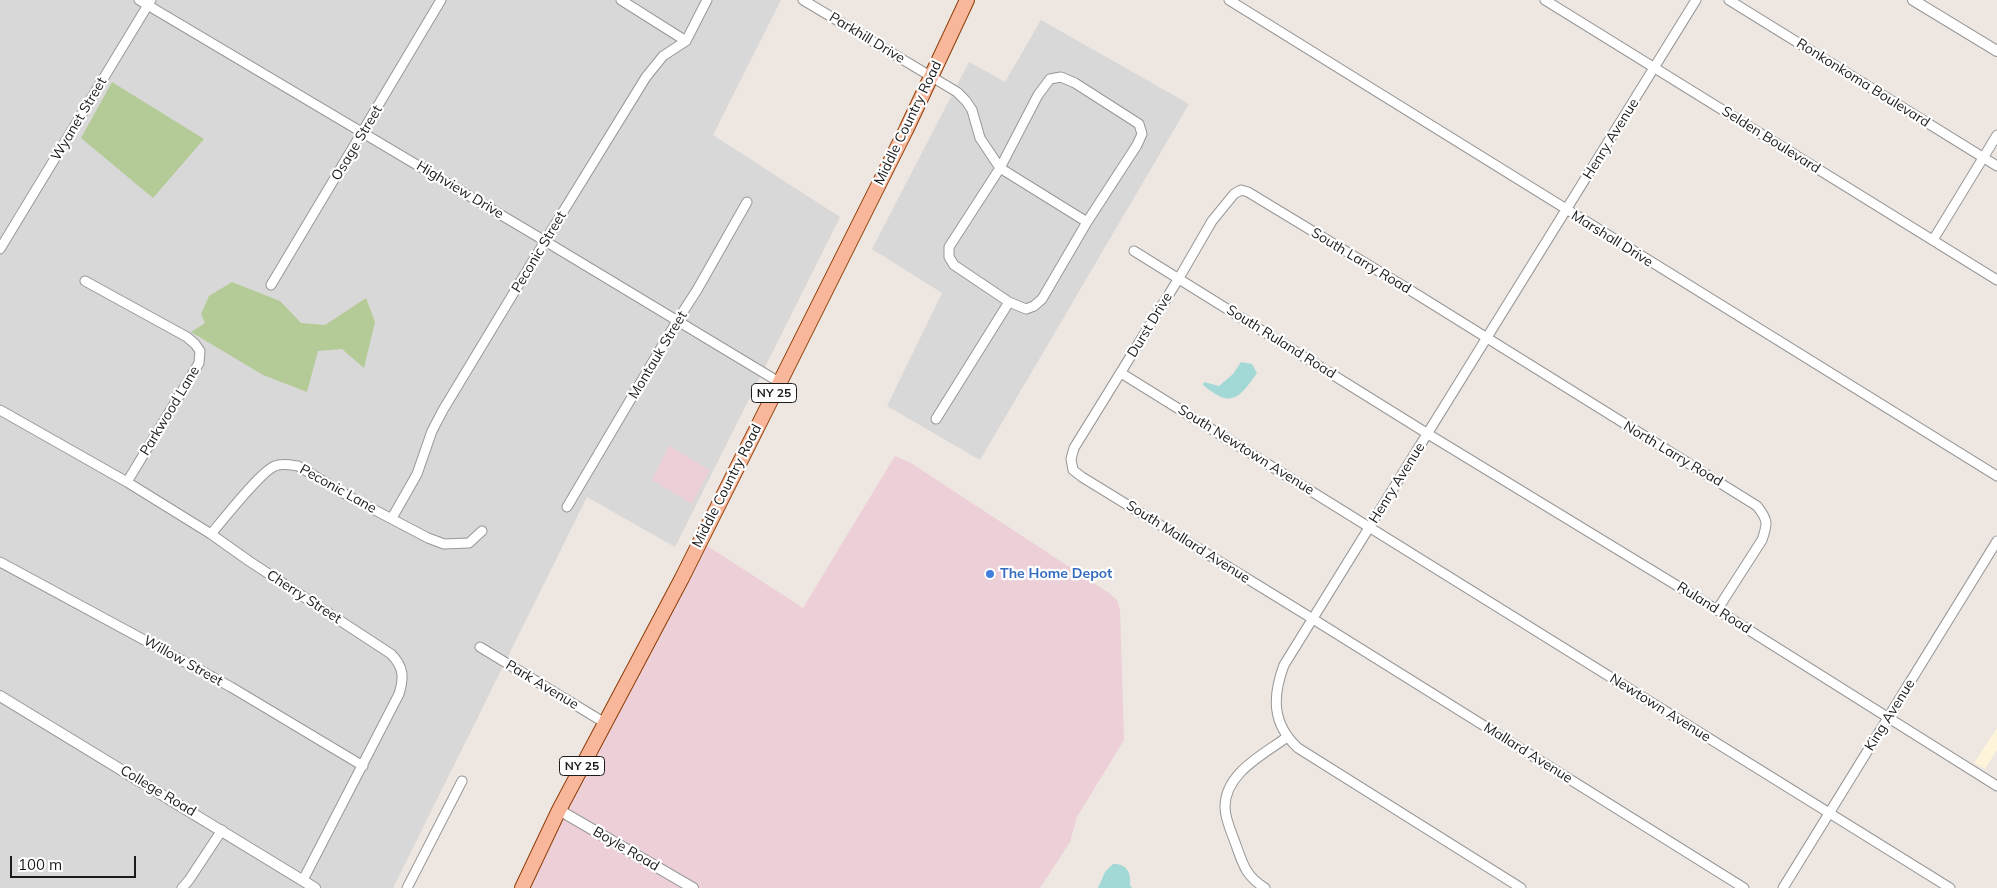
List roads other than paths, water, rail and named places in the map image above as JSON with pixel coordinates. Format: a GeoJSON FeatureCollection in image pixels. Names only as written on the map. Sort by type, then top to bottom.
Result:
{"type":"FeatureCollection","features":[{"type":"Feature","properties":{"kind":"main road","name":"Middle Country Road"},"geometry":{"type":"LineString","coordinates":[[522,888],[559,810],[664,614],[906,130],[967,0]]}},
{"type":"Feature","properties":{"kind":"street","name":"Highview Drive"},"geometry":{"type":"LineString","coordinates":[[139,0],[149,3],[779,382]]}},
{"type":"Feature","properties":{"kind":"street","name":"Osage Street"},"geometry":{"type":"LineString","coordinates":[[271,285],[441,0]]}},
{"type":"Feature","properties":{"kind":"street"},"geometry":{"type":"LineString","coordinates":[[621,0],[686,41]]}},
{"type":"Feature","properties":{"kind":"street","name":"Peconic Street"},"geometry":{"type":"LineString","coordinates":[[392,518],[417,474],[436,424],[545,240],[646,76],[663,56],[686,41],[707,0]]}},
{"type":"Feature","properties":{"kind":"street","name":"Parkhill Drive"},"geometry":{"type":"LineString","coordinates":[[803,0],[946,84],[966,101],[972,110],[980,138],[1000,168]]}},
{"type":"Feature","properties":{"kind":"street","name":"Marshall Drive"},"geometry":{"type":"LineString","coordinates":[[1229,0],[1997,476]]}},
{"type":"Feature","properties":{"kind":"street","name":"Selden Boulevard"},"geometry":{"type":"LineString","coordinates":[[1545,0],[1997,280]]}},
{"type":"Feature","properties":{"kind":"street","name":"Henry Avenue"},"geometry":{"type":"LineString","coordinates":[[1521,888],[1298,748],[1287,738],[1278,715],[1275,700],[1277,683],[1284,665],[1696,0]]}},
{"type":"Feature","properties":{"kind":"street","name":"Ronkonkoma Boulevard"},"geometry":{"type":"LineString","coordinates":[[1729,0],[1997,166]]}},
{"type":"Feature","properties":{"kind":"street"},"geometry":{"type":"LineString","coordinates":[[1913,0],[1997,51]]}},
{"type":"Feature","properties":{"kind":"street","name":"Wyanet Street"},"geometry":{"type":"LineString","coordinates":[[0,249],[3,236],[149,3]]}},
{"type":"Feature","properties":{"kind":"street"},"geometry":{"type":"LineString","coordinates":[[1061,77],[1075,83],[1139,124],[1142,134],[1042,299],[1034,306],[1026,309],[1009,302],[954,265],[949,258],[949,247],[1000,168],[1038,96],[1050,78],[1061,77]]}},
{"type":"Feature","properties":{"kind":"street"},"geometry":{"type":"LineString","coordinates":[[1933,240],[1997,135]]}},
{"type":"Feature","properties":{"kind":"street"},"geometry":{"type":"LineString","coordinates":[[1000,168],[1087,222]]}},
{"type":"Feature","properties":{"kind":"street","name":"South Larry Road"},"geometry":{"type":"LineString","coordinates":[[1234,194],[1241,190],[1257,196],[1486,338]]}},
{"type":"Feature","properties":{"kind":"street","name":"Durst Drive"},"geometry":{"type":"LineString","coordinates":[[1071,459],[1074,448],[1212,221],[1234,194]]}},
{"type":"Feature","properties":{"kind":"street","name":"Montauk Street"},"geometry":{"type":"LineString","coordinates":[[567,507],[697,290],[747,202]]}},
{"type":"Feature","properties":{"kind":"street","name":"South Ruland Road"},"geometry":{"type":"LineString","coordinates":[[1134,251],[1428,434]]}},
{"type":"Feature","properties":{"kind":"street","name":"Parkwood Lane"},"geometry":{"type":"LineString","coordinates":[[85,281],[179,332],[195,344],[200,351],[199,363],[127,482]]}},
{"type":"Feature","properties":{"kind":"street"},"geometry":{"type":"LineString","coordinates":[[936,419],[1009,302]]}},
{"type":"Feature","properties":{"kind":"street","name":"North Larry Road"},"geometry":{"type":"LineString","coordinates":[[1486,338],[1757,506],[1766,517],[1767,528],[1762,540],[1717,610]]}},
{"type":"Feature","properties":{"kind":"street","name":"South Newtown Avenue"},"geometry":{"type":"LineString","coordinates":[[1121,373],[1370,528]]}},
{"type":"Feature","properties":{"kind":"street","name":"Cherry Street"},"geometry":{"type":"LineString","coordinates":[[0,410],[127,482],[211,534],[391,654],[397,660],[403,672],[403,682],[399,694],[303,880]]}},
{"type":"Feature","properties":{"kind":"street","name":"Ruland Road"},"geometry":{"type":"LineString","coordinates":[[1428,434],[1717,610],[1997,786]]}},
{"type":"Feature","properties":{"kind":"street","name":"South Mallard Avenue"},"geometry":{"type":"LineString","coordinates":[[1071,459],[1073,470],[1082,478],[1313,619]]}},
{"type":"Feature","properties":{"kind":"street","name":"Peconic Lane"},"geometry":{"type":"LineString","coordinates":[[211,534],[264,474],[275,466],[286,464],[298,466],[411,530],[444,544],[469,543],[482,531]]}},
{"type":"Feature","properties":{"kind":"street","name":"Newtown Avenue"},"geometry":{"type":"LineString","coordinates":[[1370,528],[1950,888]]}},
{"type":"Feature","properties":{"kind":"street","name":"King Avenue"},"geometry":{"type":"LineString","coordinates":[[1783,888],[1997,541]]}},
{"type":"Feature","properties":{"kind":"street","name":"Willow Street"},"geometry":{"type":"LineString","coordinates":[[0,562],[231,687],[362,766]]}},
{"type":"Feature","properties":{"kind":"street","name":"Mallard Avenue"},"geometry":{"type":"LineString","coordinates":[[1313,619],[1744,888]]}},
{"type":"Feature","properties":{"kind":"street","name":"Park Avenue"},"geometry":{"type":"LineString","coordinates":[[480,646],[605,723]]}},
{"type":"Feature","properties":{"kind":"street","name":"College Road"},"geometry":{"type":"LineString","coordinates":[[0,696],[316,888]]}},
{"type":"Feature","properties":{"kind":"street"},"geometry":{"type":"LineString","coordinates":[[1265,888],[1253,881],[1243,865],[1228,824],[1225,808],[1227,794],[1233,782],[1245,768],[1287,738]]}},
{"type":"Feature","properties":{"kind":"street"},"geometry":{"type":"LineString","coordinates":[[407,888],[462,780]]}},
{"type":"Feature","properties":{"kind":"street","name":"Boyle Road"},"geometry":{"type":"LineString","coordinates":[[559,810],[693,888]]}},
{"type":"Feature","properties":{"kind":"street"},"geometry":{"type":"LineString","coordinates":[[182,888],[222,830]]}},
{"type":"Feature","properties":{"kind":"water"},"geometry":{"type":"Polygon","coordinates":[[[1241,362],[1252,364],[1257,373],[1239,395],[1233,398],[1221,397],[1203,385],[1204,382],[1219,386],[1233,374],[1241,362]]]}},
{"type":"Feature","properties":{"kind":"water"},"geometry":{"type":"Polygon","coordinates":[[[1113,864],[1125,867],[1130,876],[1132,888],[1098,888],[1105,872],[1113,864]]]}},
{"type":"Feature","properties":{"kind":"place","name":"The Home Depot"},"geometry":{"type":"Point","coordinates":[990,574]}}]}
